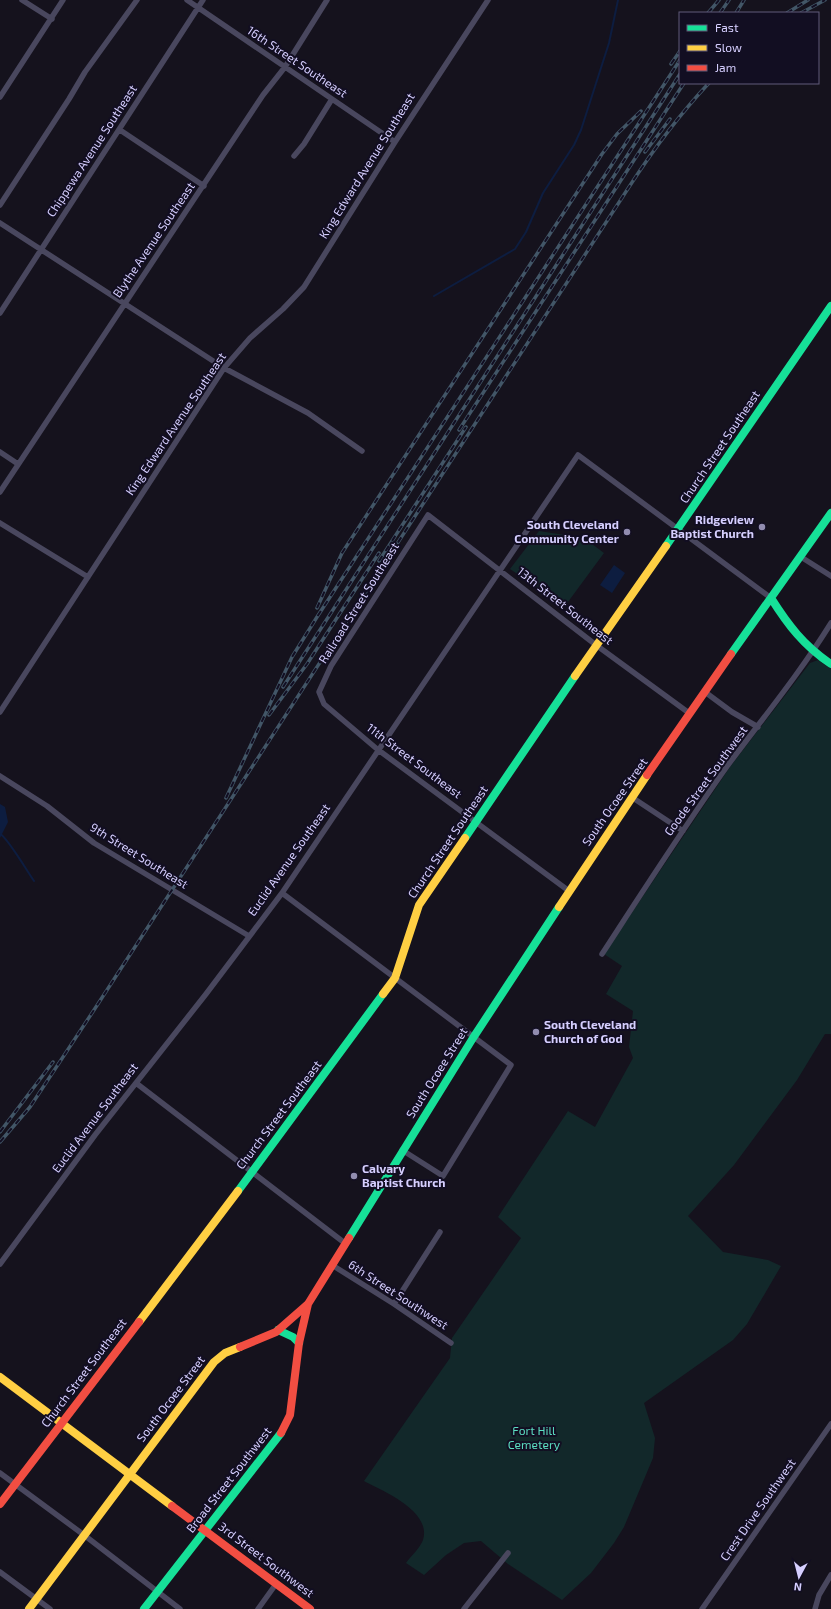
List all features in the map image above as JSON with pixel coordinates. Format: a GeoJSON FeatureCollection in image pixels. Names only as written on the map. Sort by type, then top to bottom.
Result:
{"type":"FeatureCollection","features":[{"type":"Feature","properties":{"kind":"street"},"geometry":{"type":"LineString","coordinates":[[22,0],[52,19]]}},
{"type":"Feature","properties":{"kind":"street"},"geometry":{"type":"LineString","coordinates":[[0,97],[63,0]]}},
{"type":"Feature","properties":{"kind":"street"},"geometry":{"type":"LineString","coordinates":[[0,205],[70,99],[85,72],[137,0]]}},
{"type":"Feature","properties":{"kind":"street","name":"16th Street Southeast"},"geometry":{"type":"LineString","coordinates":[[187,0],[395,142]]}},
{"type":"Feature","properties":{"kind":"street","name":"Chippewa Avenue Southeast"},"geometry":{"type":"LineString","coordinates":[[0,313],[203,0]]}},
{"type":"Feature","properties":{"kind":"street","name":"Blythe Avenue Southeast"},"geometry":{"type":"LineString","coordinates":[[0,492],[263,95],[285,66],[327,0]]}},
{"type":"Feature","properties":{"kind":"street","name":"King Edward Avenue Southeast"},"geometry":{"type":"LineString","coordinates":[[0,712],[224,368],[250,338],[284,309],[304,287],[395,142],[488,0]]}},
{"type":"Feature","properties":{"kind":"street"},"geometry":{"type":"LineString","coordinates":[[294,156],[332,99]]}},
{"type":"Feature","properties":{"kind":"street"},"geometry":{"type":"LineString","coordinates":[[120,130],[204,186]]}},
{"type":"Feature","properties":{"kind":"street"},"geometry":{"type":"LineString","coordinates":[[0,223],[224,368],[308,413],[362,451]]}},
{"type":"Feature","properties":{"kind":"street","name":"Church Street Southeast"},"geometry":{"type":"LineString","coordinates":[[0,1504],[61,1422],[206,1234],[395,978],[419,905],[596,645],[678,529],[831,306]]}},
{"type":"Feature","properties":{"kind":"street"},"geometry":{"type":"LineString","coordinates":[[0,452],[18,464]]}},
{"type":"Feature","properties":{"kind":"street","name":"Euclid Avenue Southeast"},"geometry":{"type":"LineString","coordinates":[[0,1264],[136,1083],[206,994],[282,893],[377,749],[578,455],[678,529]]}},
{"type":"Feature","properties":{"kind":"street","name":"South Ocoee Street"},"geometry":{"type":"LineString","coordinates":[[29,1609],[214,1362],[225,1353],[278,1330],[308,1304],[402,1150],[569,891],[689,713],[831,513]]}},
{"type":"Feature","properties":{"kind":"street","name":"13th Street Southeast"},"geometry":{"type":"LineString","coordinates":[[428,516],[596,645],[689,713]]}},
{"type":"Feature","properties":{"kind":"street","name":"Railroad Street Southeast"},"geometry":{"type":"LineString","coordinates":[[324,704],[319,692],[331,666],[428,516]]}},
{"type":"Feature","properties":{"kind":"street"},"geometry":{"type":"LineString","coordinates":[[0,523],[88,577]]}},
{"type":"Feature","properties":{"kind":"street"},"geometry":{"type":"LineString","coordinates":[[678,529],[771,598],[796,636],[813,653],[831,664]]}},
{"type":"Feature","properties":{"kind":"street"},"geometry":{"type":"LineString","coordinates":[[801,557],[831,576]]}},
{"type":"Feature","properties":{"kind":"street","name":"Goode Street Southwest"},"geometry":{"type":"LineString","coordinates":[[602,954],[682,831],[813,653],[831,623]]}},
{"type":"Feature","properties":{"kind":"street"},"geometry":{"type":"LineString","coordinates":[[705,692],[732,712],[758,727]]}},
{"type":"Feature","properties":{"kind":"street","name":"11th Street Southeast"},"geometry":{"type":"LineString","coordinates":[[324,704],[377,749],[569,891]]}},
{"type":"Feature","properties":{"kind":"street","name":"9th Street Southeast"},"geometry":{"type":"LineString","coordinates":[[0,776],[47,806],[94,843],[249,936]]}},
{"type":"Feature","properties":{"kind":"street"},"geometry":{"type":"LineString","coordinates":[[633,798],[682,831]]}},
{"type":"Feature","properties":{"kind":"street"},"geometry":{"type":"LineString","coordinates":[[282,893],[473,1038],[511,1065],[443,1176],[402,1150]]}},
{"type":"Feature","properties":{"kind":"street"},"geometry":{"type":"LineString","coordinates":[[136,1083],[346,1244]]}},
{"type":"Feature","properties":{"kind":"street"},"geometry":{"type":"LineString","coordinates":[[394,1304],[440,1232]]}},
{"type":"Feature","properties":{"kind":"street","name":"6th Street Southwest"},"geometry":{"type":"LineString","coordinates":[[332,1265],[394,1304],[451,1343]]}},
{"type":"Feature","properties":{"kind":"street","name":"Broad Street Southwest"},"geometry":{"type":"LineString","coordinates":[[144,1609],[280,1436],[290,1415],[299,1343],[308,1304]]}},
{"type":"Feature","properties":{"kind":"street"},"geometry":{"type":"LineString","coordinates":[[278,1330],[293,1337],[299,1343]]}},
{"type":"Feature","properties":{"kind":"street","name":"3rd Street Southwest"},"geometry":{"type":"LineString","coordinates":[[0,1377],[310,1609]]}},
{"type":"Feature","properties":{"kind":"street","name":"Crest Drive Southwest"},"geometry":{"type":"LineString","coordinates":[[702,1609],[831,1424]]}},
{"type":"Feature","properties":{"kind":"street"},"geometry":{"type":"LineString","coordinates":[[0,1473],[180,1609]]}},
{"type":"Feature","properties":{"kind":"street"},"geometry":{"type":"LineString","coordinates":[[464,1609],[508,1554]]}},
{"type":"Feature","properties":{"kind":"street"},"geometry":{"type":"LineString","coordinates":[[0,1572],[50,1609]]}},
{"type":"Feature","properties":{"kind":"street"},"geometry":{"type":"LineString","coordinates":[[815,1609],[819,1595],[831,1575]]}},
{"type":"Feature","properties":{"kind":"street"},"geometry":{"type":"LineString","coordinates":[[258,1609],[276,1584]]}},
{"type":"Feature","properties":{"kind":"green space"},"geometry":{"type":"Polygon","coordinates":[[[539,531],[584,538],[604,553],[565,606],[510,569],[539,531]]]}},
{"type":"Feature","properties":{"kind":"green space","name":"Fort Hill Cemetery"},"geometry":{"type":"Polygon","coordinates":[[[818,660],[831,669],[831,1034],[825,1034],[797,1080],[734,1165],[688,1216],[723,1252],[768,1260],[781,1266],[747,1324],[733,1340],[644,1403],[655,1438],[653,1458],[624,1527],[614,1543],[591,1573],[562,1600],[508,1564],[481,1541],[464,1543],[446,1555],[424,1575],[406,1563],[418,1549],[423,1540],[424,1530],[420,1520],[404,1503],[364,1481],[450,1358],[452,1338],[521,1238],[498,1217],[568,1111],[595,1127],[633,1058],[629,1047],[633,1011],[606,994],[622,966],[604,954],[730,767],[810,663],[818,660]]]}},
{"type":"Feature","properties":{"kind":"water"},"geometry":{"type":"Polygon","coordinates":[[[614,565],[625,573],[612,593],[600,585],[614,565]]]}},
{"type":"Feature","properties":{"kind":"water"},"geometry":{"type":"Polygon","coordinates":[[[0,804],[5,807],[8,822],[0,838],[0,804]]]}},
{"type":"Feature","properties":{"kind":"waterway"},"geometry":{"type":"LineString","coordinates":[[434,296],[515,249],[526,232],[543,193],[574,145],[581,130],[609,43],[618,0]]}},
{"type":"Feature","properties":{"kind":"waterway"},"geometry":{"type":"LineString","coordinates":[[0,834],[12,848],[34,881]]}},
{"type":"Feature","properties":{"kind":"railway"},"geometry":{"type":"LineString","coordinates":[[709,12],[719,0]]}},
{"type":"Feature","properties":{"kind":"railway"},"geometry":{"type":"LineString","coordinates":[[721,12],[729,0]]}},
{"type":"Feature","properties":{"kind":"railway"},"geometry":{"type":"LineString","coordinates":[[737,12],[744,0]]}},
{"type":"Feature","properties":{"kind":"railway"},"geometry":{"type":"LineString","coordinates":[[789,12],[808,0]]}},
{"type":"Feature","properties":{"kind":"railway"},"geometry":{"type":"LineString","coordinates":[[803,12],[825,0]]}},
{"type":"Feature","properties":{"kind":"railway"},"geometry":{"type":"LineString","coordinates":[[671,64],[679,52]]}},
{"type":"Feature","properties":{"kind":"railway"},"geometry":{"type":"LineString","coordinates":[[226,798],[292,657],[679,62]]}},
{"type":"Feature","properties":{"kind":"railway"},"geometry":{"type":"LineString","coordinates":[[283,687],[679,76]]}},
{"type":"Feature","properties":{"kind":"railway"},"geometry":{"type":"LineString","coordinates":[[459,430],[683,84]]}},
{"type":"Feature","properties":{"kind":"railway"},"geometry":{"type":"LineString","coordinates":[[0,1142],[30,1107],[94,1010],[638,173],[677,120],[708,84]]}},
{"type":"Feature","properties":{"kind":"railway"},"geometry":{"type":"LineString","coordinates":[[317,608],[342,553],[602,154],[617,134],[641,111]]}},
{"type":"Feature","properties":{"kind":"railway"},"geometry":{"type":"LineString","coordinates":[[645,152],[670,119]]}},
{"type":"Feature","properties":{"kind":"railway"},"geometry":{"type":"LineString","coordinates":[[379,561],[466,427]]}},
{"type":"Feature","properties":{"kind":"railway"},"geometry":{"type":"LineString","coordinates":[[269,715],[307,664],[379,553]]}},
{"type":"Feature","properties":{"kind":"railway"},"geometry":{"type":"LineString","coordinates":[[0,1132],[53,1062]]}},
{"type":"Feature","properties":{"kind":"traffic: fast"},"geometry":{"type":"LineString","coordinates":[[666,546],[831,306]]}},
{"type":"Feature","properties":{"kind":"traffic: fast"},"geometry":{"type":"LineString","coordinates":[[731,654],[831,513]]}},
{"type":"Feature","properties":{"kind":"traffic: fast"},"geometry":{"type":"LineString","coordinates":[[771,598],[797,634],[813,650],[831,664]]}},
{"type":"Feature","properties":{"kind":"traffic: fast"},"geometry":{"type":"LineString","coordinates":[[465,838],[575,676]]}},
{"type":"Feature","properties":{"kind":"traffic: fast"},"geometry":{"type":"LineString","coordinates":[[349,1238],[473,1038],[559,907]]}},
{"type":"Feature","properties":{"kind":"traffic: fast"},"geometry":{"type":"LineString","coordinates":[[238,1191],[383,994]]}},
{"type":"Feature","properties":{"kind":"traffic: fast"},"geometry":{"type":"LineString","coordinates":[[278,1330],[293,1337],[299,1343]]}},
{"type":"Feature","properties":{"kind":"traffic: fast"},"geometry":{"type":"LineString","coordinates":[[144,1609],[281,1433]]}},
{"type":"Feature","properties":{"kind":"traffic: slow"},"geometry":{"type":"LineString","coordinates":[[575,676],[666,546]]}},
{"type":"Feature","properties":{"kind":"traffic: slow"},"geometry":{"type":"LineString","coordinates":[[559,907],[647,775]]}},
{"type":"Feature","properties":{"kind":"traffic: slow"},"geometry":{"type":"LineString","coordinates":[[383,994],[395,978],[419,905],[465,838]]}},
{"type":"Feature","properties":{"kind":"traffic: slow"},"geometry":{"type":"LineString","coordinates":[[139,1322],[238,1191]]}},
{"type":"Feature","properties":{"kind":"traffic: slow"},"geometry":{"type":"LineString","coordinates":[[29,1609],[214,1362],[225,1353],[240,1347]]}},
{"type":"Feature","properties":{"kind":"traffic: slow"},"geometry":{"type":"LineString","coordinates":[[0,1377],[172,1506]]}},
{"type":"Feature","properties":{"kind":"traffic: jam"},"geometry":{"type":"LineString","coordinates":[[647,775],[731,654]]}},
{"type":"Feature","properties":{"kind":"traffic: jam"},"geometry":{"type":"LineString","coordinates":[[240,1347],[276,1332],[308,1304],[349,1238]]}},
{"type":"Feature","properties":{"kind":"traffic: jam"},"geometry":{"type":"LineString","coordinates":[[281,1433],[290,1415],[299,1343],[308,1304]]}},
{"type":"Feature","properties":{"kind":"traffic: jam"},"geometry":{"type":"LineString","coordinates":[[0,1504],[139,1322]]}},
{"type":"Feature","properties":{"kind":"traffic: jam"},"geometry":{"type":"LineString","coordinates":[[172,1506],[310,1609]]}},
{"type":"Feature","properties":{"kind":"place","name":"Ridgeview Baptist Church"},"geometry":{"type":"Point","coordinates":[762,527]}},
{"type":"Feature","properties":{"kind":"place","name":"South Cleveland Community Center"},"geometry":{"type":"Point","coordinates":[627,532]}},
{"type":"Feature","properties":{"kind":"place","name":"South Cleveland Church of God"},"geometry":{"type":"Point","coordinates":[536,1032]}},
{"type":"Feature","properties":{"kind":"place","name":"Calvary Baptist Church"},"geometry":{"type":"Point","coordinates":[354,1176]}}]}
